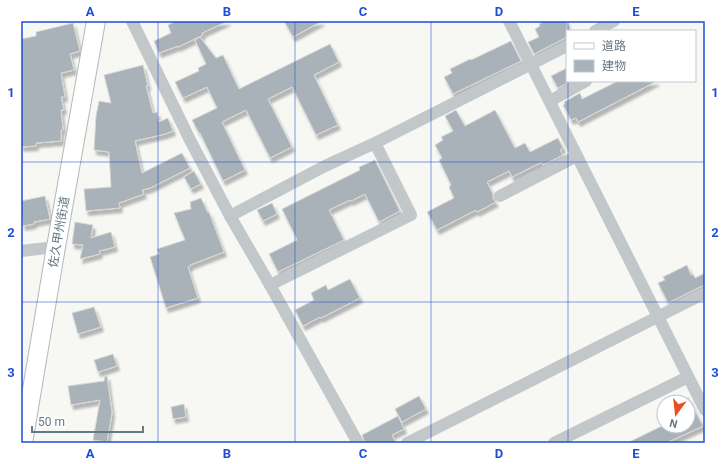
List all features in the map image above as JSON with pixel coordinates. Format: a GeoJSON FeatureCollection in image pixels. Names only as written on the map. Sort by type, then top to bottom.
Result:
{"type":"FeatureCollection","features":[{"type":"Feature","properties":{"kind":"street","name":"佐久甲州街道"},"geometry":{"type":"LineString","coordinates":[[23,443],[96,21]]}},
{"type":"Feature","properties":{"kind":"street"},"geometry":{"type":"LineString","coordinates":[[132,21],[190,140],[230,216],[358,443]]}},
{"type":"Feature","properties":{"kind":"street"},"geometry":{"type":"LineString","coordinates":[[509,21],[705,410]]}},
{"type":"Feature","properties":{"kind":"street"},"geometry":{"type":"LineString","coordinates":[[597,30],[614,21],[618,30]]}},
{"type":"Feature","properties":{"kind":"street"},"geometry":{"type":"LineString","coordinates":[[230,216],[325,166],[375,143],[566,46]]}},
{"type":"Feature","properties":{"kind":"street"},"geometry":{"type":"LineString","coordinates":[[550,101],[584,82]]}},
{"type":"Feature","properties":{"kind":"street"},"geometry":{"type":"LineString","coordinates":[[270,286],[410,214],[375,143]]}},
{"type":"Feature","properties":{"kind":"street"},"geometry":{"type":"LineString","coordinates":[[500,196],[577,156]]}},
{"type":"Feature","properties":{"kind":"street"},"geometry":{"type":"LineString","coordinates":[[21,251],[56,247]]}},
{"type":"Feature","properties":{"kind":"street"},"geometry":{"type":"LineString","coordinates":[[407,443],[705,293]]}},
{"type":"Feature","properties":{"kind":"street"},"geometry":{"type":"LineString","coordinates":[[554,443],[688,377]]}},
{"type":"Feature","properties":{"kind":"building"},"geometry":{"type":"Polygon","coordinates":[[[176,21],[228,21],[202,33],[203,35],[178,47],[159,53],[154,41],[171,33],[168,25],[176,21]]]}},
{"type":"Feature","properties":{"kind":"building"},"geometry":{"type":"Polygon","coordinates":[[[284,21],[322,21],[293,37],[284,21]]]}},
{"type":"Feature","properties":{"kind":"building"},"geometry":{"type":"Polygon","coordinates":[[[546,21],[567,21],[566,38],[534,54],[528,42],[539,37],[535,29],[540,26],[539,24],[546,21]]]}},
{"type":"Feature","properties":{"kind":"building"},"geometry":{"type":"Polygon","coordinates":[[[73,23],[80,51],[70,54],[74,70],[61,73],[65,97],[61,97],[64,110],[61,110],[63,130],[61,130],[61,141],[36,143],[36,146],[21,147],[21,39],[36,36],[36,32],[73,23]]]}},
{"type":"Feature","properties":{"kind":"building"},"geometry":{"type":"Polygon","coordinates":[[[200,37],[216,58],[223,55],[239,89],[330,44],[339,62],[314,75],[338,125],[316,135],[292,87],[268,99],[292,147],[270,158],[246,110],[222,122],[245,170],[223,181],[200,133],[192,120],[217,108],[207,87],[183,98],[175,82],[199,71],[198,68],[206,64],[195,40],[200,37]]]}},
{"type":"Feature","properties":{"kind":"building"},"geometry":{"type":"Polygon","coordinates":[[[511,41],[521,61],[453,94],[444,77],[452,73],[450,69],[511,41]]]}},
{"type":"Feature","properties":{"kind":"building"},"geometry":{"type":"Polygon","coordinates":[[[143,65],[148,86],[146,86],[153,113],[157,112],[159,122],[168,118],[173,131],[135,141],[142,173],[182,153],[190,168],[150,188],[142,190],[144,194],[119,203],[120,208],[86,211],[84,189],[111,187],[109,152],[94,150],[96,116],[99,101],[111,103],[104,75],[143,65]]]}},
{"type":"Feature","properties":{"kind":"building"},"geometry":{"type":"Polygon","coordinates":[[[566,68],[566,82],[569,82],[558,88],[551,76],[566,68]]]}},
{"type":"Feature","properties":{"kind":"building"},"geometry":{"type":"Polygon","coordinates":[[[616,82],[655,82],[578,122],[576,118],[571,120],[563,105],[565,104],[564,102],[580,93],[582,99],[616,82]]]}},
{"type":"Feature","properties":{"kind":"building"},"geometry":{"type":"Polygon","coordinates":[[[456,110],[465,126],[495,110],[515,148],[525,143],[530,152],[558,138],[563,148],[560,150],[563,155],[543,165],[542,162],[512,177],[509,171],[487,182],[493,194],[493,199],[496,202],[477,212],[476,210],[437,230],[427,212],[454,198],[449,187],[451,185],[439,160],[442,158],[435,145],[443,140],[441,137],[453,131],[445,116],[456,110]]]}},
{"type":"Feature","properties":{"kind":"building"},"geometry":{"type":"Polygon","coordinates":[[[375,160],[400,211],[379,222],[365,194],[329,210],[344,240],[278,272],[269,254],[297,240],[282,209],[360,170],[359,167],[375,160]]]}},
{"type":"Feature","properties":{"kind":"building"},"geometry":{"type":"Polygon","coordinates":[[[194,171],[201,184],[191,189],[184,177],[194,171]]]}},
{"type":"Feature","properties":{"kind":"building"},"geometry":{"type":"Polygon","coordinates":[[[45,196],[50,219],[23,226],[21,201],[45,196]]]}},
{"type":"Feature","properties":{"kind":"building"},"geometry":{"type":"Polygon","coordinates":[[[201,198],[208,213],[209,212],[224,252],[188,267],[198,298],[166,308],[150,257],[159,254],[157,249],[185,240],[174,213],[191,209],[190,202],[201,198]]]}},
{"type":"Feature","properties":{"kind":"building"},"geometry":{"type":"Polygon","coordinates":[[[272,203],[277,214],[263,221],[257,210],[272,203]]]}},
{"type":"Feature","properties":{"kind":"building"},"geometry":{"type":"Polygon","coordinates":[[[75,222],[93,225],[91,238],[111,232],[115,247],[99,251],[100,254],[80,259],[83,245],[72,244],[75,222]]]}},
{"type":"Feature","properties":{"kind":"building"},"geometry":{"type":"Polygon","coordinates":[[[687,265],[691,275],[693,274],[695,278],[705,273],[705,286],[702,286],[668,303],[658,283],[665,280],[663,277],[687,265]]]}},
{"type":"Feature","properties":{"kind":"building"},"geometry":{"type":"Polygon","coordinates":[[[350,279],[360,298],[303,326],[295,310],[314,300],[311,293],[326,285],[328,290],[350,279]]]}},
{"type":"Feature","properties":{"kind":"building"},"geometry":{"type":"Polygon","coordinates":[[[94,307],[101,327],[78,334],[72,313],[94,307]]]}},
{"type":"Feature","properties":{"kind":"building"},"geometry":{"type":"Polygon","coordinates":[[[113,354],[117,366],[98,372],[94,360],[113,354]]]}},
{"type":"Feature","properties":{"kind":"building"},"geometry":{"type":"Polygon","coordinates":[[[105,376],[107,376],[112,413],[107,442],[93,440],[100,400],[71,405],[68,386],[104,381],[105,376]]]}},
{"type":"Feature","properties":{"kind":"building"},"geometry":{"type":"Polygon","coordinates":[[[419,396],[426,409],[402,422],[395,409],[419,396]]]}},
{"type":"Feature","properties":{"kind":"building"},"geometry":{"type":"Polygon","coordinates":[[[184,404],[186,417],[173,419],[171,407],[184,404]]]}},
{"type":"Feature","properties":{"kind":"building"},"geometry":{"type":"Polygon","coordinates":[[[696,412],[703,426],[696,429],[696,412]]]}},
{"type":"Feature","properties":{"kind":"building"},"geometry":{"type":"Polygon","coordinates":[[[398,416],[404,429],[392,435],[396,443],[365,443],[362,435],[398,416]]]}},
{"type":"Feature","properties":{"kind":"building"},"geometry":{"type":"Polygon","coordinates":[[[656,429],[656,434],[686,434],[666,443],[627,443],[656,429]]]}}]}
